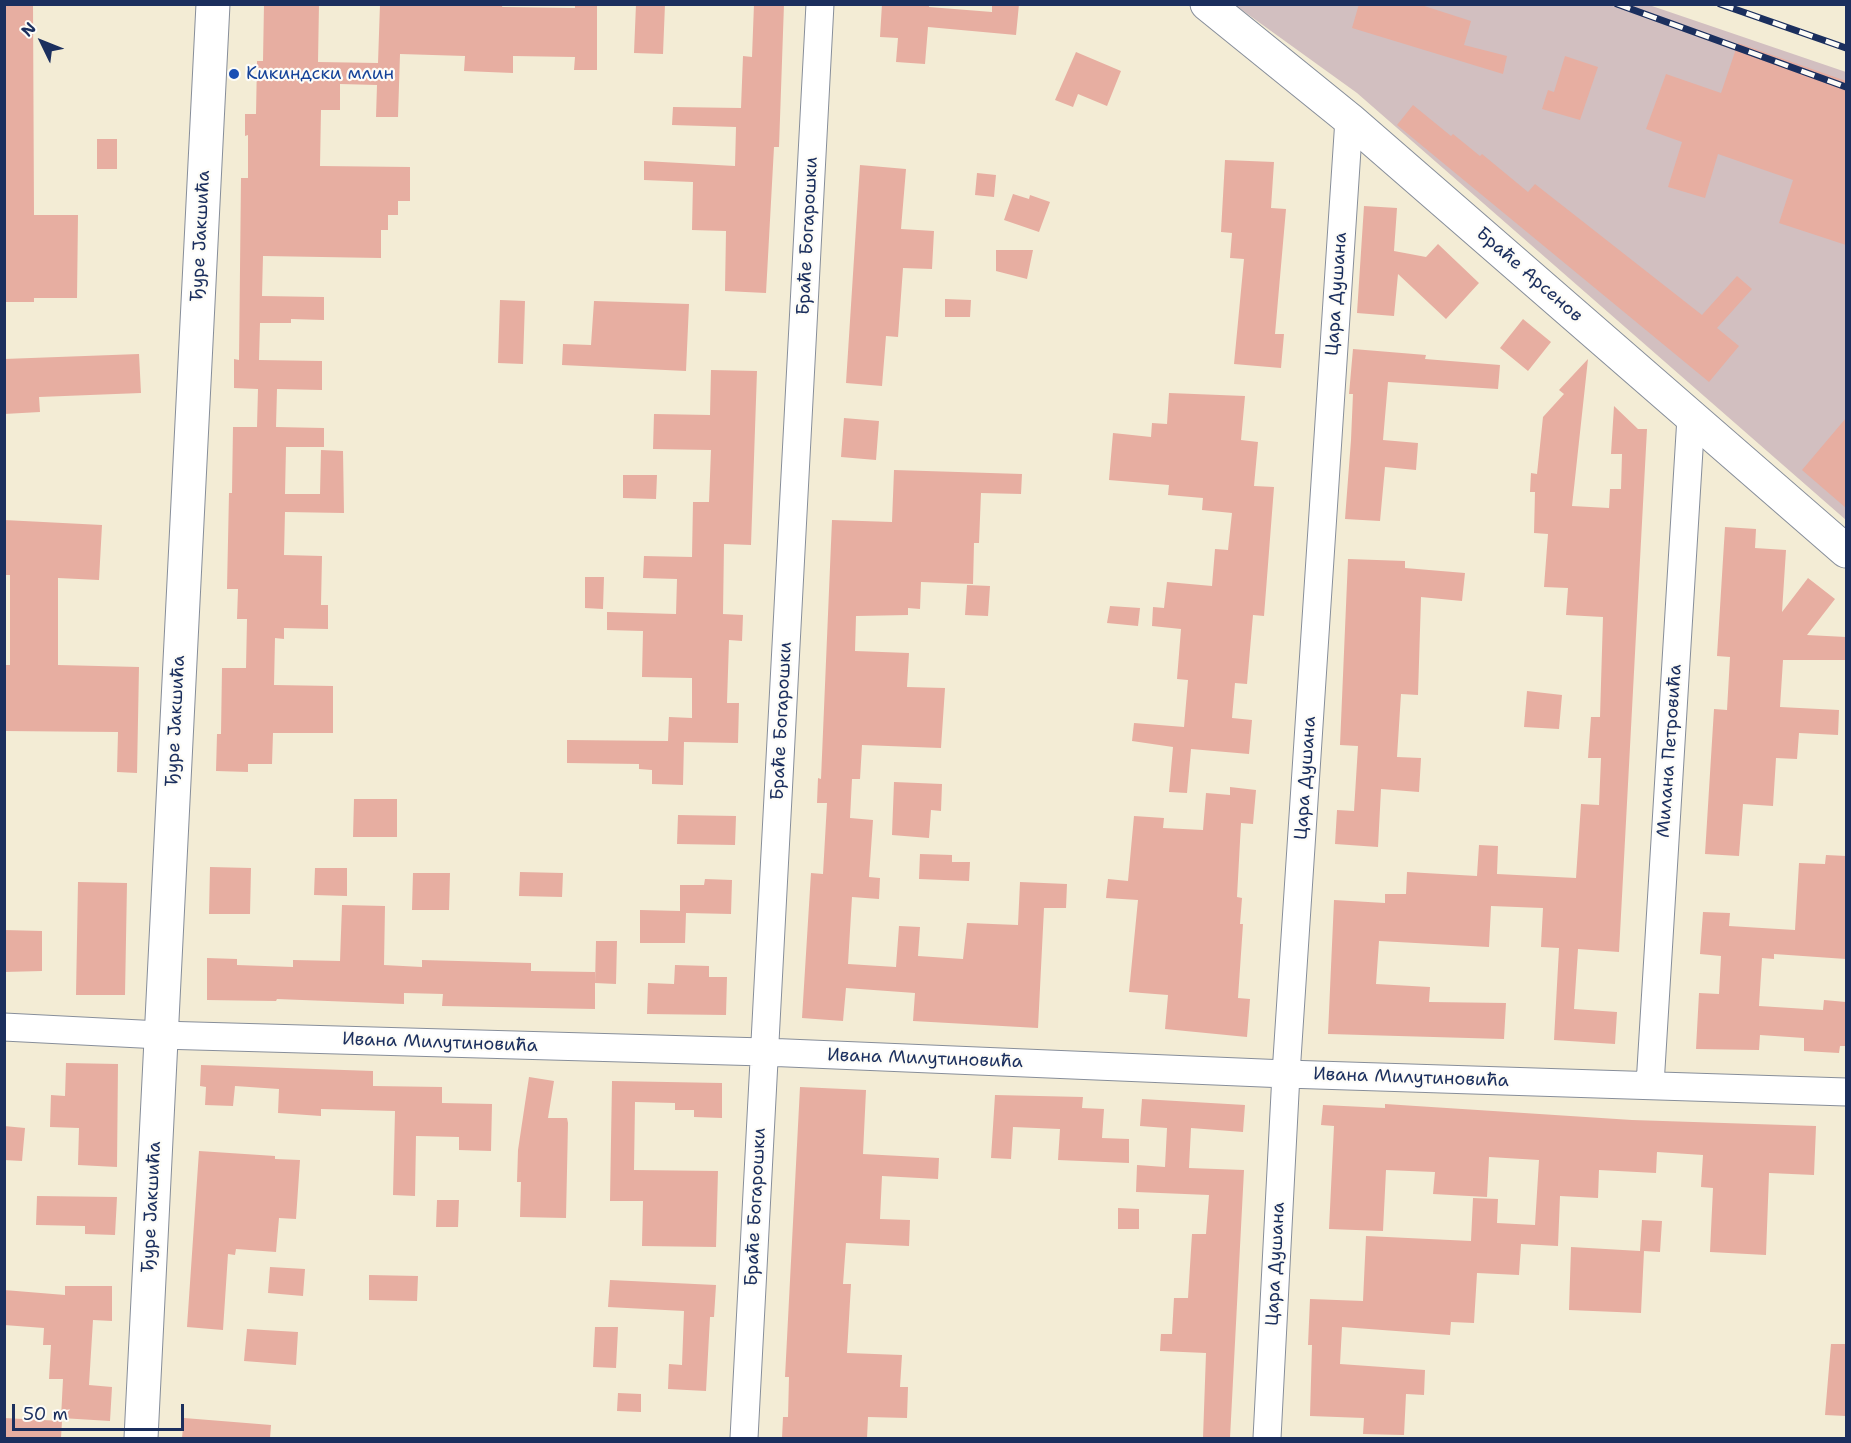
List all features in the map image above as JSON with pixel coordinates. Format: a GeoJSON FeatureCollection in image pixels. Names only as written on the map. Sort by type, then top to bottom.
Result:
{"type":"FeatureCollection","features":[{"type":"Feature","properties":{"kind":"main road","name":"Ђуре Јакшића"},"geometry":{"type":"LineString","coordinates":[[141,1438],[213,4]]}},
{"type":"Feature","properties":{"kind":"main road","name":"Браће Арсенов"},"geometry":{"type":"LineString","coordinates":[[1207,4],[1349,119],[1846,551]]}},
{"type":"Feature","properties":{"kind":"street","name":"Браће Богарошки"},"geometry":{"type":"LineString","coordinates":[[744,1438],[820,4]]}},
{"type":"Feature","properties":{"kind":"street","name":"Цара Душана"},"geometry":{"type":"LineString","coordinates":[[1267,1438],[1286,1074],[1349,119]]}},
{"type":"Feature","properties":{"kind":"street","name":"Милана Петровића"},"geometry":{"type":"LineString","coordinates":[[1650,1085],[1691,417]]}},
{"type":"Feature","properties":{"kind":"street","name":"Ивана Милутиновића"},"geometry":{"type":"LineString","coordinates":[[4,1027],[160,1035],[764,1052],[1286,1074],[1846,1092]]}},
{"type":"Feature","properties":{"kind":"shaded area"},"geometry":{"type":"Polygon","coordinates":[[[1235,5],[1649,5],[1846,72],[1846,520],[1357,93],[1235,5]]]}},
{"type":"Feature","properties":{"kind":"building"},"geometry":{"type":"Polygon","coordinates":[[[4,4],[33,4],[34,215],[78,215],[77,298],[34,298],[34,302],[4,302],[4,4]]]}},
{"type":"Feature","properties":{"kind":"building"},"geometry":{"type":"Polygon","coordinates":[[[264,4],[319,4],[318,62],[378,63],[380,4],[503,4],[502,7],[575,8],[575,4],[597,4],[597,70],[574,70],[575,57],[513,56],[513,73],[464,71],[465,56],[400,54],[398,117],[376,117],[377,85],[340,84],[340,110],[321,110],[320,166],[410,167],[410,201],[398,201],[398,215],[388,215],[388,230],[381,230],[381,258],[263,256],[262,296],[324,297],[324,320],[291,319],[291,323],[260,323],[259,360],[322,361],[322,390],[277,389],[276,427],[324,428],[324,447],[286,447],[285,494],[320,494],[321,450],[343,451],[344,513],[285,512],[284,555],[322,556],[321,605],[328,605],[328,629],[284,628],[284,639],[275,638],[274,685],[333,686],[333,733],[273,733],[272,764],[248,764],[248,772],[216,771],[217,734],[221,734],[222,668],[246,668],[247,619],[237,619],[238,589],[227,589],[229,493],[232,493],[233,427],[257,427],[258,389],[234,388],[234,359],[239,360],[241,178],[248,178],[248,135],[245,136],[245,114],[256,114],[257,61],[263,61],[264,4]]]}},
{"type":"Feature","properties":{"kind":"building"},"geometry":{"type":"Polygon","coordinates":[[[636,4],[665,4],[663,54],[634,53],[636,4]]]}},
{"type":"Feature","properties":{"kind":"building"},"geometry":{"type":"Polygon","coordinates":[[[754,4],[784,4],[779,147],[774,147],[766,293],[725,291],[726,231],[692,230],[693,182],[644,180],[644,161],[735,166],[736,127],[672,125],[673,107],[741,108],[743,56],[752,57],[754,4]]]}},
{"type":"Feature","properties":{"kind":"building"},"geometry":{"type":"Polygon","coordinates":[[[882,4],[929,4],[929,7],[992,12],[992,4],[1019,4],[1016,35],[928,27],[925,64],[896,62],[898,38],[880,37],[882,4]]]}},
{"type":"Feature","properties":{"kind":"building"},"geometry":{"type":"Polygon","coordinates":[[[1359,4],[1418,4],[1471,21],[1464,45],[1507,56],[1503,74],[1352,28],[1359,4]]]}},
{"type":"Feature","properties":{"kind":"building"},"geometry":{"type":"Polygon","coordinates":[[[1738,43],[1846,81],[1846,245],[1779,223],[1793,180],[1718,154],[1705,198],[1668,187],[1682,142],[1646,129],[1666,74],[1721,93],[1738,43]]]}},
{"type":"Feature","properties":{"kind":"building"},"geometry":{"type":"Polygon","coordinates":[[[1076,52],[1121,71],[1107,106],[1078,94],[1073,107],[1055,100],[1076,52]]]}},
{"type":"Feature","properties":{"kind":"building"},"geometry":{"type":"Polygon","coordinates":[[[1565,56],[1598,67],[1580,120],[1542,109],[1548,90],[1554,92],[1565,56]]]}},
{"type":"Feature","properties":{"kind":"building"},"geometry":{"type":"Polygon","coordinates":[[[1413,105],[1451,136],[1453,134],[1480,156],[1482,154],[1528,192],[1535,184],[1702,315],[1737,276],[1752,289],[1717,328],[1739,346],[1709,382],[1397,125],[1413,105]]]}},
{"type":"Feature","properties":{"kind":"building"},"geometry":{"type":"Polygon","coordinates":[[[97,139],[117,139],[117,169],[97,169],[97,139]]]}},
{"type":"Feature","properties":{"kind":"building"},"geometry":{"type":"Polygon","coordinates":[[[1225,160],[1274,162],[1271,208],[1286,209],[1275,334],[1284,334],[1281,368],[1234,364],[1244,259],[1230,258],[1232,233],[1221,232],[1225,160]]]}},
{"type":"Feature","properties":{"kind":"building"},"geometry":{"type":"Polygon","coordinates":[[[860,165],[906,169],[901,229],[934,231],[932,269],[903,268],[898,337],[886,336],[882,386],[846,383],[860,165]]]}},
{"type":"Feature","properties":{"kind":"building"},"geometry":{"type":"Polygon","coordinates":[[[977,173],[996,175],[994,197],[975,195],[977,173]]]}},
{"type":"Feature","properties":{"kind":"building"},"geometry":{"type":"Polygon","coordinates":[[[1013,194],[1029,199],[1030,195],[1050,202],[1039,232],[1004,220],[1013,194]]]}},
{"type":"Feature","properties":{"kind":"building"},"geometry":{"type":"Polygon","coordinates":[[[1364,206],[1397,208],[1394,251],[1426,257],[1438,244],[1479,283],[1446,319],[1398,274],[1394,316],[1357,313],[1364,206]]]}},
{"type":"Feature","properties":{"kind":"building"},"geometry":{"type":"Polygon","coordinates":[[[996,250],[1033,250],[1027,279],[996,271],[996,250]]]}},
{"type":"Feature","properties":{"kind":"building"},"geometry":{"type":"Polygon","coordinates":[[[945,299],[971,300],[970,317],[945,317],[945,299]]]}},
{"type":"Feature","properties":{"kind":"building"},"geometry":{"type":"Polygon","coordinates":[[[500,300],[525,301],[523,364],[498,363],[500,300]]]}},
{"type":"Feature","properties":{"kind":"building"},"geometry":{"type":"Polygon","coordinates":[[[594,301],[689,304],[686,371],[562,365],[563,344],[591,345],[594,301]]]}},
{"type":"Feature","properties":{"kind":"building"},"geometry":{"type":"Polygon","coordinates":[[[1523,319],[1551,342],[1528,371],[1500,348],[1523,319]]]}},
{"type":"Feature","properties":{"kind":"building"},"geometry":{"type":"Polygon","coordinates":[[[1353,349],[1426,355],[1425,359],[1500,365],[1498,389],[1388,382],[1383,440],[1418,443],[1416,470],[1385,467],[1380,521],[1345,519],[1351,440],[1353,394],[1349,394],[1353,349]]]}},
{"type":"Feature","properties":{"kind":"building"},"geometry":{"type":"Polygon","coordinates":[[[139,354],[141,393],[39,397],[40,412],[4,414],[4,359],[139,354]]]}},
{"type":"Feature","properties":{"kind":"building"},"geometry":{"type":"Polygon","coordinates":[[[1588,359],[1572,506],[1609,508],[1610,489],[1621,489],[1622,454],[1611,454],[1614,406],[1638,429],[1647,429],[1619,952],[1578,949],[1574,1009],[1617,1012],[1615,1044],[1554,1040],[1559,948],[1541,947],[1543,908],[1491,906],[1489,947],[1379,941],[1376,984],[1430,987],[1429,1002],[1506,1003],[1504,1039],[1328,1034],[1334,900],[1385,903],[1385,894],[1406,894],[1407,872],[1477,876],[1479,845],[1498,846],[1497,874],[1576,878],[1581,804],[1599,805],[1601,758],[1588,758],[1591,717],[1600,717],[1603,617],[1566,615],[1568,588],[1544,587],[1548,534],[1534,533],[1535,492],[1530,492],[1531,473],[1537,474],[1543,417],[1564,394],[1559,390],[1588,359]]]}},
{"type":"Feature","properties":{"kind":"building"},"geometry":{"type":"Polygon","coordinates":[[[711,370],[757,371],[751,545],[724,544],[723,614],[743,615],[742,641],[729,640],[727,703],[739,703],[738,743],[684,742],[683,785],[652,784],[652,770],[639,769],[639,764],[567,763],[567,740],[668,741],[669,717],[692,718],[692,678],[642,677],[643,631],[607,630],[607,612],[676,614],[677,579],[643,578],[644,556],[692,557],[693,502],[709,502],[711,450],[653,449],[654,414],[710,415],[711,370]]]}},
{"type":"Feature","properties":{"kind":"building"},"geometry":{"type":"Polygon","coordinates":[[[1169,393],[1245,396],[1241,440],[1258,442],[1254,486],[1274,487],[1264,616],[1253,615],[1247,684],[1235,683],[1232,718],[1252,720],[1249,754],[1191,749],[1187,793],[1169,792],[1173,747],[1132,741],[1134,723],[1184,727],[1188,680],[1177,679],[1181,629],[1152,626],[1153,607],[1164,608],[1167,582],[1212,586],[1215,549],[1228,550],[1232,513],[1202,510],[1203,498],[1168,495],[1169,485],[1109,480],[1113,433],[1151,437],[1152,423],[1167,424],[1169,393]]]}},
{"type":"Feature","properties":{"kind":"building"},"geometry":{"type":"Polygon","coordinates":[[[844,418],[879,421],[876,460],[841,457],[844,418]]]}},
{"type":"Feature","properties":{"kind":"building"},"geometry":{"type":"Polygon","coordinates":[[[1846,418],[1846,508],[1802,470],[1846,418]]]}},
{"type":"Feature","properties":{"kind":"building"},"geometry":{"type":"Polygon","coordinates":[[[894,470],[1022,474],[1021,494],[981,493],[979,543],[974,543],[973,584],[921,582],[920,609],[908,608],[908,615],[856,616],[855,651],[909,653],[907,687],[945,688],[941,748],[862,745],[860,779],[852,779],[850,818],[873,820],[869,877],[880,878],[879,899],[852,897],[848,964],[896,967],[899,926],[920,927],[918,956],[963,959],[967,923],[1018,925],[1020,882],[1067,884],[1066,908],[1044,908],[1038,1028],[913,1021],[915,993],[846,988],[843,1021],[802,1018],[811,873],[823,874],[827,803],[817,803],[818,778],[821,779],[832,520],[892,522],[894,470]]]}},
{"type":"Feature","properties":{"kind":"building"},"geometry":{"type":"Polygon","coordinates":[[[623,475],[657,475],[656,499],[623,498],[623,475]]]}},
{"type":"Feature","properties":{"kind":"building"},"geometry":{"type":"Polygon","coordinates":[[[4,520],[102,525],[99,580],[58,578],[58,665],[139,667],[137,773],[117,772],[118,732],[4,731],[4,665],[10,665],[10,575],[4,575],[4,520]]]}},
{"type":"Feature","properties":{"kind":"building"},"geometry":{"type":"Polygon","coordinates":[[[1725,527],[1756,529],[1755,548],[1786,550],[1782,612],[1808,578],[1835,599],[1807,635],[1846,637],[1846,660],[1783,660],[1780,707],[1839,710],[1838,735],[1799,733],[1797,759],[1776,758],[1773,806],[1743,804],[1739,856],[1705,854],[1714,709],[1727,710],[1730,657],[1717,656],[1725,527]]]}},
{"type":"Feature","properties":{"kind":"building"},"geometry":{"type":"Polygon","coordinates":[[[1348,559],[1405,561],[1405,568],[1465,573],[1462,601],[1421,597],[1418,695],[1401,694],[1397,757],[1421,758],[1419,792],[1381,789],[1378,847],[1335,844],[1337,810],[1354,811],[1358,746],[1340,745],[1348,559]]]}},
{"type":"Feature","properties":{"kind":"building"},"geometry":{"type":"Polygon","coordinates":[[[585,577],[604,577],[603,609],[585,608],[585,577]]]}},
{"type":"Feature","properties":{"kind":"building"},"geometry":{"type":"Polygon","coordinates":[[[967,585],[990,586],[988,616],[965,615],[967,585]]]}},
{"type":"Feature","properties":{"kind":"building"},"geometry":{"type":"Polygon","coordinates":[[[1110,606],[1140,608],[1138,626],[1107,623],[1110,606]]]}},
{"type":"Feature","properties":{"kind":"building"},"geometry":{"type":"Polygon","coordinates":[[[1527,691],[1562,695],[1559,729],[1524,727],[1527,691]]]}},
{"type":"Feature","properties":{"kind":"building"},"geometry":{"type":"Polygon","coordinates":[[[894,782],[942,784],[941,811],[931,810],[929,838],[892,835],[894,782]]]}},
{"type":"Feature","properties":{"kind":"building"},"geometry":{"type":"Polygon","coordinates":[[[1230,787],[1256,790],[1253,824],[1241,823],[1237,897],[1242,898],[1240,924],[1243,924],[1238,998],[1250,999],[1247,1037],[1165,1029],[1168,995],[1129,992],[1138,900],[1106,898],[1108,879],[1128,881],[1134,816],[1164,818],[1163,828],[1203,830],[1206,793],[1230,795],[1230,787]]]}},
{"type":"Feature","properties":{"kind":"building"},"geometry":{"type":"Polygon","coordinates":[[[354,799],[397,799],[397,837],[353,837],[354,799]]]}},
{"type":"Feature","properties":{"kind":"building"},"geometry":{"type":"Polygon","coordinates":[[[678,815],[736,816],[735,845],[677,844],[678,815]]]}},
{"type":"Feature","properties":{"kind":"building"},"geometry":{"type":"Polygon","coordinates":[[[920,854],[952,855],[952,862],[970,862],[969,881],[919,879],[920,854]]]}},
{"type":"Feature","properties":{"kind":"building"},"geometry":{"type":"Polygon","coordinates":[[[1826,855],[1846,856],[1846,959],[1774,954],[1774,959],[1762,958],[1759,1006],[1823,1010],[1824,1000],[1846,1002],[1846,1046],[1840,1046],[1839,1053],[1804,1051],[1804,1038],[1760,1035],[1759,1050],[1696,1049],[1699,993],[1719,994],[1721,956],[1700,954],[1703,912],[1730,913],[1729,926],[1795,930],[1799,863],[1825,864],[1826,855]]]}},
{"type":"Feature","properties":{"kind":"building"},"geometry":{"type":"Polygon","coordinates":[[[210,867],[251,868],[250,914],[209,914],[210,867]]]}},
{"type":"Feature","properties":{"kind":"building"},"geometry":{"type":"Polygon","coordinates":[[[315,868],[347,868],[347,896],[314,895],[315,868]]]}},
{"type":"Feature","properties":{"kind":"building"},"geometry":{"type":"Polygon","coordinates":[[[520,872],[563,873],[562,897],[519,896],[520,872]]]}},
{"type":"Feature","properties":{"kind":"building"},"geometry":{"type":"Polygon","coordinates":[[[413,873],[450,873],[449,910],[412,910],[413,873]]]}},
{"type":"Feature","properties":{"kind":"building"},"geometry":{"type":"Polygon","coordinates":[[[705,879],[732,880],[731,914],[686,913],[685,943],[640,943],[640,910],[680,911],[680,885],[704,885],[705,879]]]}},
{"type":"Feature","properties":{"kind":"building"},"geometry":{"type":"Polygon","coordinates":[[[78,882],[127,883],[125,995],[76,995],[78,882]]]}},
{"type":"Feature","properties":{"kind":"building"},"geometry":{"type":"Polygon","coordinates":[[[342,905],[385,906],[384,965],[422,967],[422,960],[531,963],[531,971],[595,972],[595,1009],[442,1006],[443,994],[404,993],[404,1004],[277,999],[276,1001],[207,1000],[207,958],[237,959],[237,965],[293,967],[293,960],[340,961],[342,905]]]}},
{"type":"Feature","properties":{"kind":"building"},"geometry":{"type":"Polygon","coordinates":[[[4,930],[42,931],[42,971],[4,972],[4,930]]]}},
{"type":"Feature","properties":{"kind":"building"},"geometry":{"type":"Polygon","coordinates":[[[596,941],[617,941],[616,984],[595,983],[596,941]]]}},
{"type":"Feature","properties":{"kind":"building"},"geometry":{"type":"Polygon","coordinates":[[[675,965],[709,966],[709,977],[727,977],[726,1015],[647,1014],[648,983],[674,984],[675,965]]]}},
{"type":"Feature","properties":{"kind":"building"},"geometry":{"type":"Polygon","coordinates":[[[66,1063],[118,1064],[117,1167],[78,1165],[79,1128],[50,1127],[51,1095],[65,1096],[66,1063]]]}},
{"type":"Feature","properties":{"kind":"building"},"geometry":{"type":"Polygon","coordinates":[[[201,1065],[373,1071],[373,1086],[442,1087],[442,1103],[492,1104],[491,1151],[459,1150],[459,1137],[416,1136],[415,1196],[393,1195],[395,1111],[321,1109],[321,1116],[278,1113],[279,1089],[235,1086],[233,1106],[205,1105],[206,1087],[200,1086],[201,1065]]]}},
{"type":"Feature","properties":{"kind":"building"},"geometry":{"type":"Polygon","coordinates":[[[529,1077],[554,1081],[548,1118],[567,1118],[566,1218],[520,1217],[521,1182],[517,1182],[518,1150],[529,1077]]]}},
{"type":"Feature","properties":{"kind":"building"},"geometry":{"type":"Polygon","coordinates":[[[612,1081],[722,1083],[722,1118],[694,1117],[694,1110],[675,1110],[675,1103],[635,1102],[634,1170],[718,1171],[716,1247],[642,1246],[643,1201],[610,1201],[612,1081]]]}},
{"type":"Feature","properties":{"kind":"building"},"geometry":{"type":"Polygon","coordinates":[[[800,1087],[866,1090],[863,1154],[939,1158],[938,1179],[882,1176],[880,1219],[910,1220],[909,1246],[846,1243],[843,1284],[851,1284],[847,1353],[902,1355],[900,1387],[908,1387],[907,1418],[868,1417],[867,1438],[782,1438],[783,1417],[788,1417],[789,1377],[785,1377],[800,1087]]]}},
{"type":"Feature","properties":{"kind":"building"},"geometry":{"type":"Polygon","coordinates":[[[995,1095],[1083,1097],[1082,1108],[1104,1109],[1102,1138],[1129,1139],[1129,1163],[1058,1160],[1060,1129],[1013,1127],[1011,1159],[991,1158],[995,1095]]]}},
{"type":"Feature","properties":{"kind":"building"},"geometry":{"type":"Polygon","coordinates":[[[1142,1099],[1245,1105],[1243,1132],[1191,1128],[1189,1168],[1244,1170],[1230,1438],[1203,1438],[1206,1353],[1160,1351],[1161,1334],[1172,1334],[1174,1298],[1188,1298],[1192,1234],[1206,1234],[1209,1195],[1136,1192],[1137,1165],[1165,1167],[1167,1128],[1140,1126],[1142,1099]]]}},
{"type":"Feature","properties":{"kind":"building"},"geometry":{"type":"Polygon","coordinates":[[[1385,1104],[1632,1120],[1816,1126],[1814,1175],[1769,1173],[1766,1255],[1710,1252],[1713,1188],[1701,1187],[1703,1155],[1657,1152],[1656,1173],[1599,1170],[1598,1198],[1560,1196],[1558,1246],[1521,1244],[1519,1275],[1477,1273],[1474,1323],[1451,1322],[1450,1335],[1342,1327],[1340,1364],[1425,1370],[1424,1395],[1406,1394],[1404,1435],[1363,1434],[1364,1418],[1310,1416],[1312,1345],[1308,1345],[1310,1299],[1363,1301],[1366,1236],[1471,1241],[1473,1198],[1498,1199],[1497,1223],[1535,1225],[1539,1160],[1489,1157],[1487,1197],[1433,1194],[1435,1172],[1386,1170],[1383,1231],[1329,1229],[1334,1126],[1321,1125],[1323,1105],[1385,1108],[1385,1104]]]}},
{"type":"Feature","properties":{"kind":"building"},"geometry":{"type":"Polygon","coordinates":[[[4,1126],[25,1128],[22,1161],[4,1160],[4,1126]]]}},
{"type":"Feature","properties":{"kind":"building"},"geometry":{"type":"Polygon","coordinates":[[[199,1151],[300,1160],[296,1219],[279,1218],[276,1252],[236,1249],[235,1255],[228,1254],[223,1330],[187,1327],[199,1151]]]}},
{"type":"Feature","properties":{"kind":"building"},"geometry":{"type":"Polygon","coordinates":[[[37,1196],[117,1197],[115,1235],[85,1234],[85,1226],[36,1225],[37,1196]]]}},
{"type":"Feature","properties":{"kind":"building"},"geometry":{"type":"Polygon","coordinates":[[[437,1200],[459,1200],[458,1227],[436,1227],[437,1200]]]}},
{"type":"Feature","properties":{"kind":"building"},"geometry":{"type":"Polygon","coordinates":[[[1118,1208],[1139,1209],[1139,1229],[1118,1229],[1118,1208]]]}},
{"type":"Feature","properties":{"kind":"building"},"geometry":{"type":"Polygon","coordinates":[[[1642,1220],[1662,1221],[1660,1252],[1644,1251],[1641,1313],[1569,1310],[1571,1247],[1640,1251],[1642,1220]]]}},
{"type":"Feature","properties":{"kind":"building"},"geometry":{"type":"Polygon","coordinates":[[[270,1267],[305,1269],[303,1296],[268,1293],[270,1267]]]}},
{"type":"Feature","properties":{"kind":"building"},"geometry":{"type":"Polygon","coordinates":[[[369,1275],[418,1276],[417,1301],[369,1300],[369,1275]]]}},
{"type":"Feature","properties":{"kind":"building"},"geometry":{"type":"Polygon","coordinates":[[[610,1280],[716,1285],[714,1317],[710,1317],[706,1391],[668,1389],[669,1364],[682,1365],[684,1311],[608,1307],[610,1280]]]}},
{"type":"Feature","properties":{"kind":"building"},"geometry":{"type":"Polygon","coordinates":[[[65,1286],[112,1286],[112,1321],[93,1320],[89,1385],[112,1387],[110,1421],[61,1418],[63,1379],[49,1379],[51,1345],[43,1345],[44,1328],[4,1325],[4,1290],[65,1295],[65,1286]]]}},
{"type":"Feature","properties":{"kind":"building"},"geometry":{"type":"Polygon","coordinates":[[[595,1327],[618,1327],[616,1368],[593,1367],[595,1327]]]}},
{"type":"Feature","properties":{"kind":"building"},"geometry":{"type":"Polygon","coordinates":[[[247,1329],[298,1332],[296,1365],[244,1361],[247,1329]]]}},
{"type":"Feature","properties":{"kind":"building"},"geometry":{"type":"Polygon","coordinates":[[[1831,1344],[1846,1344],[1846,1416],[1825,1415],[1831,1344]]]}},
{"type":"Feature","properties":{"kind":"building"},"geometry":{"type":"Polygon","coordinates":[[[618,1393],[641,1394],[641,1412],[617,1411],[618,1393]]]}},
{"type":"Feature","properties":{"kind":"building"},"geometry":{"type":"Polygon","coordinates":[[[4,1418],[62,1421],[61,1438],[4,1438],[4,1418]]]}},
{"type":"Feature","properties":{"kind":"building"},"geometry":{"type":"Polygon","coordinates":[[[184,1418],[271,1425],[270,1438],[182,1438],[184,1418]]]}},
{"type":"Feature","properties":{"kind":"railway"},"geometry":{"type":"LineString","coordinates":[[1617,4],[1846,87]]}},
{"type":"Feature","properties":{"kind":"railway"},"geometry":{"type":"LineString","coordinates":[[1720,4],[1846,48]]}},
{"type":"Feature","properties":{"kind":"place","name":"Кикиндски млин"},"geometry":{"type":"Point","coordinates":[234,74]}}]}
